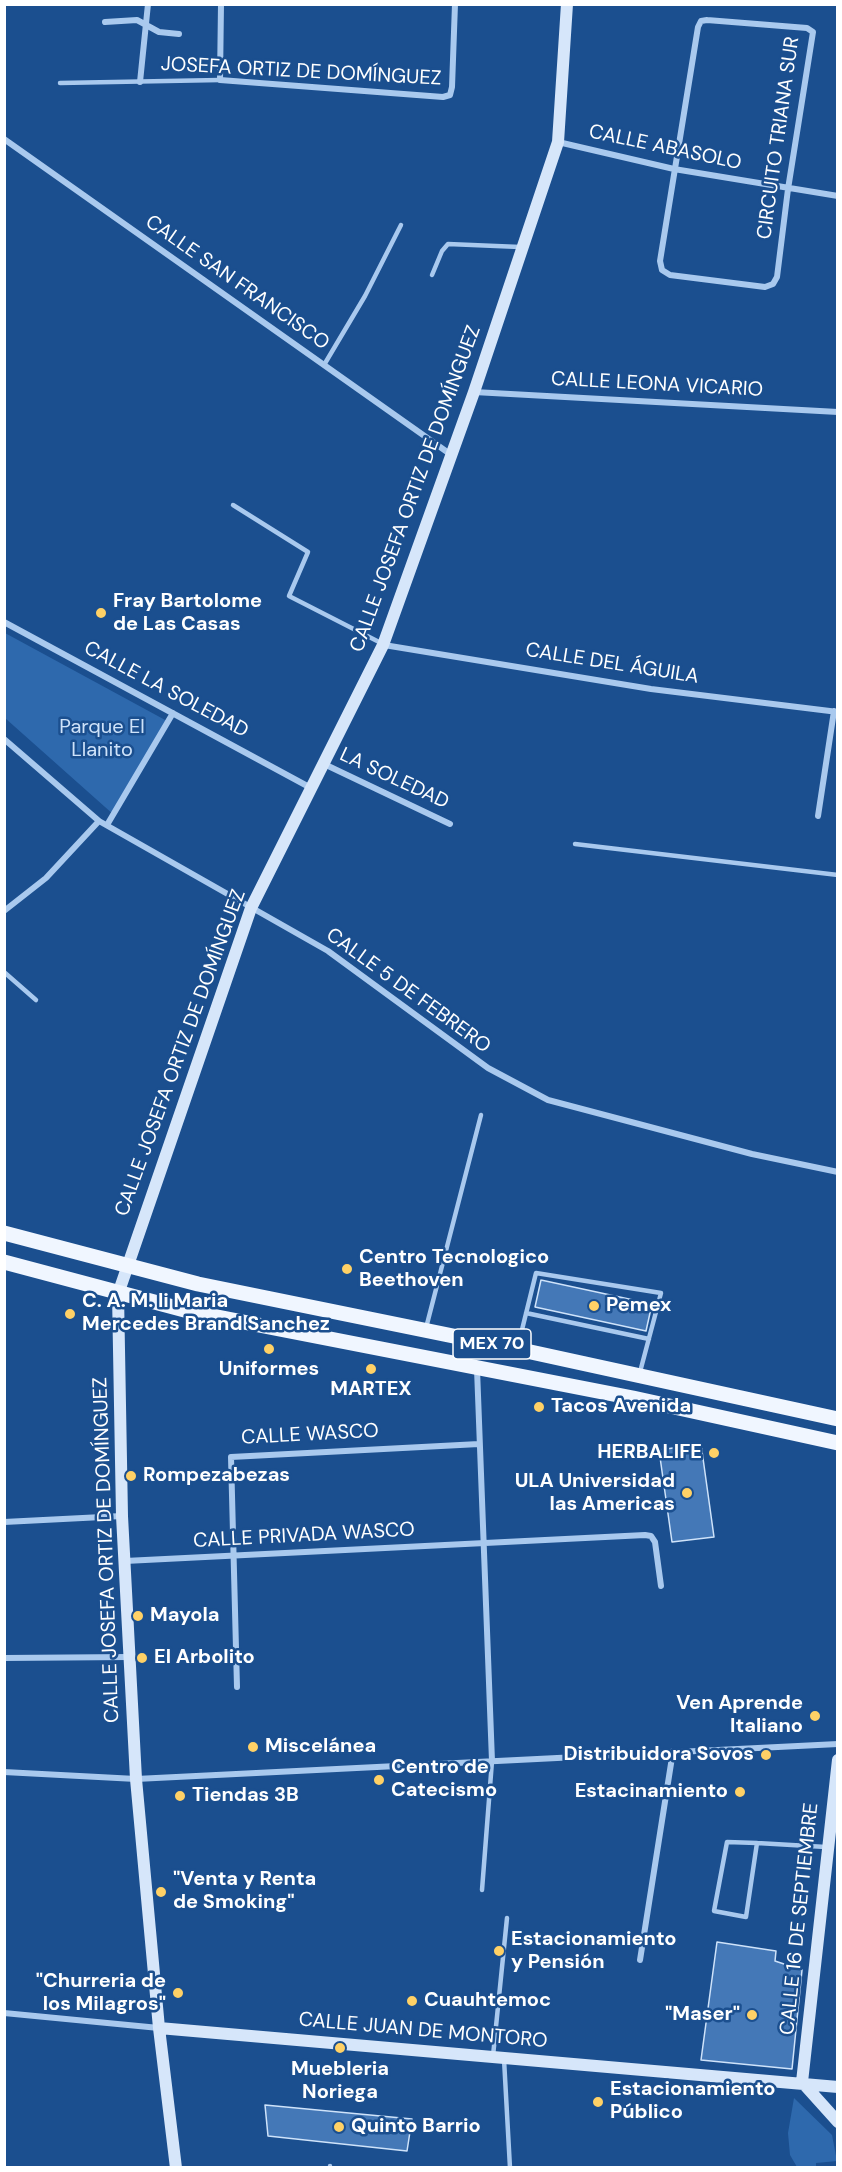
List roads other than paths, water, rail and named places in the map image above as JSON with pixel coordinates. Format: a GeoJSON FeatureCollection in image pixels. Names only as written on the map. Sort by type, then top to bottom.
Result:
{"type":"FeatureCollection","features":[{"type":"Feature","properties":{"kind":"main road","name":"CALLE JOSEFA ORTIZ DE DOMÍNGUEZ"},"geometry":{"type":"LineString","coordinates":[[176,2168],[159,2028],[136,1779],[122,1516],[118,1294],[125,1267],[251,908],[383,645],[474,392],[558,142],[567,4]]}},
{"type":"Feature","properties":{"kind":"main road","name":"MEX 70"},"geometry":{"type":"LineString","coordinates":[[4,1233],[125,1267],[518,1349],[837,1419]]}},
{"type":"Feature","properties":{"kind":"main road","name":"MEX 70"},"geometry":{"type":"LineString","coordinates":[[4,1262],[192,1312],[633,1398],[837,1443]]}},
{"type":"Feature","properties":{"kind":"main road","name":"CALLE 16 DE SEPTIEMBRE"},"geometry":{"type":"LineString","coordinates":[[801,2082],[837,1760]]}},
{"type":"Feature","properties":{"kind":"main road","name":"CALLE JUAN DE MONTORO"},"geometry":{"type":"LineString","coordinates":[[159,2028],[801,2082],[837,2087]]}},
{"type":"Feature","properties":{"kind":"main road"},"geometry":{"type":"LineString","coordinates":[[801,2082],[837,2122]]}},
{"type":"Feature","properties":{"kind":"street"},"geometry":{"type":"LineString","coordinates":[[140,82],[148,4]]}},
{"type":"Feature","properties":{"kind":"street"},"geometry":{"type":"LineString","coordinates":[[220,80],[221,4]]}},
{"type":"Feature","properties":{"kind":"street","name":"JOSEFA ORTIZ DE DOMÍNGUEZ"},"geometry":{"type":"LineString","coordinates":[[220,80],[443,97],[450,95],[455,4]]}},
{"type":"Feature","properties":{"kind":"street"},"geometry":{"type":"LineString","coordinates":[[105,22],[137,21],[159,32],[179,34]]}},
{"type":"Feature","properties":{"kind":"street","name":"CIRCUITO TRIANA SUR"},"geometry":{"type":"LineString","coordinates":[[701,21],[807,28],[813,32],[788,189],[777,277],[773,284],[765,287],[670,275],[662,270],[660,261],[674,169],[701,21]]}},
{"type":"Feature","properties":{"kind":"street","name":"CALLE SAN FRANCISCO"},"geometry":{"type":"LineString","coordinates":[[4,139],[450,454]]}},
{"type":"Feature","properties":{"kind":"street","name":"CALLE ABASOLO"},"geometry":{"type":"LineString","coordinates":[[558,142],[674,169],[837,196]]}},
{"type":"Feature","properties":{"kind":"street","name":"CALLE LEONA VICARIO"},"geometry":{"type":"LineString","coordinates":[[474,392],[837,412]]}},
{"type":"Feature","properties":{"kind":"street","name":"CALLE LA SOLEDAD"},"geometry":{"type":"LineString","coordinates":[[4,622],[311,788]]}},
{"type":"Feature","properties":{"kind":"street","name":"CALLE DEL ÁGUILA"},"geometry":{"type":"LineString","coordinates":[[383,645],[651,689],[836,711]]}},
{"type":"Feature","properties":{"kind":"street"},"geometry":{"type":"LineString","coordinates":[[818,816],[836,711]]}},
{"type":"Feature","properties":{"kind":"street"},"geometry":{"type":"LineString","coordinates":[[107,825],[173,713]]}},
{"type":"Feature","properties":{"kind":"street","name":"CALLE 5 DE FEBRERO"},"geometry":{"type":"LineString","coordinates":[[4,739],[99,820],[328,951],[488,1068],[548,1100],[752,1154],[837,1172]]}},
{"type":"Feature","properties":{"kind":"street","name":"LA SOLEDAD"},"geometry":{"type":"LineString","coordinates":[[324,764],[450,824]]}},
{"type":"Feature","properties":{"kind":"street"},"geometry":{"type":"LineString","coordinates":[[4,911],[46,878],[99,820]]}},
{"type":"Feature","properties":{"kind":"street"},"geometry":{"type":"LineString","coordinates":[[477,1368],[492,1761]]}},
{"type":"Feature","properties":{"kind":"street","name":"CALLE WASCO"},"geometry":{"type":"LineString","coordinates":[[237,1687],[235,1556],[229,1461],[235,1454],[479,1444]]}},
{"type":"Feature","properties":{"kind":"street"},"geometry":{"type":"LineString","coordinates":[[4,1522],[122,1516]]}},
{"type":"Feature","properties":{"kind":"street"},"geometry":{"type":"LineString","coordinates":[[485,1543],[651,1536],[655,1542],[661,1586]]}},
{"type":"Feature","properties":{"kind":"street","name":"CALLE PRIVADA WASCO"},"geometry":{"type":"LineString","coordinates":[[124,1561],[485,1543]]}},
{"type":"Feature","properties":{"kind":"street"},"geometry":{"type":"LineString","coordinates":[[4,1658],[129,1657]]}},
{"type":"Feature","properties":{"kind":"street"},"geometry":{"type":"LineString","coordinates":[[4,1772],[136,1779],[673,1750],[837,1744]]}},
{"type":"Feature","properties":{"kind":"street"},"geometry":{"type":"LineString","coordinates":[[640,1960],[673,1750]]}},
{"type":"Feature","properties":{"kind":"street","name":"CALLE JUAN DE MONTORO"},"geometry":{"type":"LineString","coordinates":[[4,2013],[159,2028]]}},
{"type":"Feature","properties":{"kind":"lane","name":"JOSEFA ORTIZ DE DOMÍNGUEZ"},"geometry":{"type":"LineString","coordinates":[[60,83],[220,80]]}},
{"type":"Feature","properties":{"kind":"lane"},"geometry":{"type":"LineString","coordinates":[[324,365],[365,297],[401,225]]}},
{"type":"Feature","properties":{"kind":"lane"},"geometry":{"type":"LineString","coordinates":[[432,275],[442,250],[448,244],[523,248]]}},
{"type":"Feature","properties":{"kind":"lane"},"geometry":{"type":"LineString","coordinates":[[233,505],[308,552],[289,596],[383,645]]}},
{"type":"Feature","properties":{"kind":"lane"},"geometry":{"type":"LineString","coordinates":[[575,844],[837,874]]}},
{"type":"Feature","properties":{"kind":"lane"},"geometry":{"type":"LineString","coordinates":[[4,972],[36,1000]]}},
{"type":"Feature","properties":{"kind":"lane"},"geometry":{"type":"LineString","coordinates":[[425,1331],[481,1115]]}},
{"type":"Feature","properties":{"kind":"lane"},"geometry":{"type":"LineString","coordinates":[[518,1349],[536,1273],[661,1293],[639,1377]]}},
{"type":"Feature","properties":{"kind":"lane"},"geometry":{"type":"LineString","coordinates":[[526,1313],[649,1339]]}},
{"type":"Feature","properties":{"kind":"lane"},"geometry":{"type":"LineString","coordinates":[[482,1890],[492,1761]]}},
{"type":"Feature","properties":{"kind":"lane"},"geometry":{"type":"LineString","coordinates":[[756,1843],[746,1917],[714,1911],[727,1842],[756,1843],[828,1847]]}},
{"type":"Feature","properties":{"kind":"lane"},"geometry":{"type":"LineString","coordinates":[[507,1918],[499,2057],[510,2168]]}},
{"type":"Feature","properties":{"kind":"place","name":"Fray Bartolome de Las Casas"},"geometry":{"type":"Point","coordinates":[101,613]}},
{"type":"Feature","properties":{"kind":"place","name":"Centro Tecnologico Beethoven"},"geometry":{"type":"Point","coordinates":[347,1269]}},
{"type":"Feature","properties":{"kind":"place","name":"Pemex"},"geometry":{"type":"Point","coordinates":[594,1306]}},
{"type":"Feature","properties":{"kind":"place","name":"C. A. M. Ii Maria Mercedes Brand Sanchez"},"geometry":{"type":"Point","coordinates":[70,1314]}},
{"type":"Feature","properties":{"kind":"place","name":"Uniformes"},"geometry":{"type":"Point","coordinates":[269,1349]}},
{"type":"Feature","properties":{"kind":"place","name":"MARTEX"},"geometry":{"type":"Point","coordinates":[371,1369]}},
{"type":"Feature","properties":{"kind":"place","name":"Tacos Avenida"},"geometry":{"type":"Point","coordinates":[539,1407]}},
{"type":"Feature","properties":{"kind":"place","name":"HERBALIFE"},"geometry":{"type":"Point","coordinates":[714,1453]}},
{"type":"Feature","properties":{"kind":"place","name":"Rompezabezas"},"geometry":{"type":"Point","coordinates":[131,1476]}},
{"type":"Feature","properties":{"kind":"place","name":"ULA Universidad las Americas"},"geometry":{"type":"Point","coordinates":[687,1493]}},
{"type":"Feature","properties":{"kind":"place","name":"Mayola"},"geometry":{"type":"Point","coordinates":[138,1616]}},
{"type":"Feature","properties":{"kind":"place","name":"El Arbolito"},"geometry":{"type":"Point","coordinates":[142,1658]}},
{"type":"Feature","properties":{"kind":"place","name":"Ven Aprende Italiano"},"geometry":{"type":"Point","coordinates":[815,1716]}},
{"type":"Feature","properties":{"kind":"place","name":"Miscelánea"},"geometry":{"type":"Point","coordinates":[253,1747]}},
{"type":"Feature","properties":{"kind":"place","name":"Distribuidora Sovos"},"geometry":{"type":"Point","coordinates":[766,1755]}},
{"type":"Feature","properties":{"kind":"place","name":"Centro de Catecismo"},"geometry":{"type":"Point","coordinates":[379,1780]}},
{"type":"Feature","properties":{"kind":"place","name":"Estacinamiento"},"geometry":{"type":"Point","coordinates":[740,1792]}},
{"type":"Feature","properties":{"kind":"place","name":"Tiendas 3B"},"geometry":{"type":"Point","coordinates":[180,1796]}},
{"type":"Feature","properties":{"kind":"place","name":"\"Venta y Renta de Smoking\""},"geometry":{"type":"Point","coordinates":[161,1892]}},
{"type":"Feature","properties":{"kind":"place","name":"Estacionamiento y Pensión"},"geometry":{"type":"Point","coordinates":[499,1951]}},
{"type":"Feature","properties":{"kind":"place","name":"\"Churreria de los Milagros\""},"geometry":{"type":"Point","coordinates":[178,1993]}},
{"type":"Feature","properties":{"kind":"place","name":"Cuauhtemoc"},"geometry":{"type":"Point","coordinates":[412,2001]}},
{"type":"Feature","properties":{"kind":"place","name":"\"Maser\""},"geometry":{"type":"Point","coordinates":[752,2015]}},
{"type":"Feature","properties":{"kind":"place","name":"Muebleria Noriega"},"geometry":{"type":"Point","coordinates":[340,2048]}},
{"type":"Feature","properties":{"kind":"place","name":"Estacionamiento Público"},"geometry":{"type":"Point","coordinates":[598,2102]}},
{"type":"Feature","properties":{"kind":"place","name":"Quinto Barrio"},"geometry":{"type":"Point","coordinates":[339,2127]}},
{"type":"Feature","properties":{"kind":"park label","name":"Parque El Llanito"},"geometry":{"type":"Point","coordinates":[102,740]}}]}
